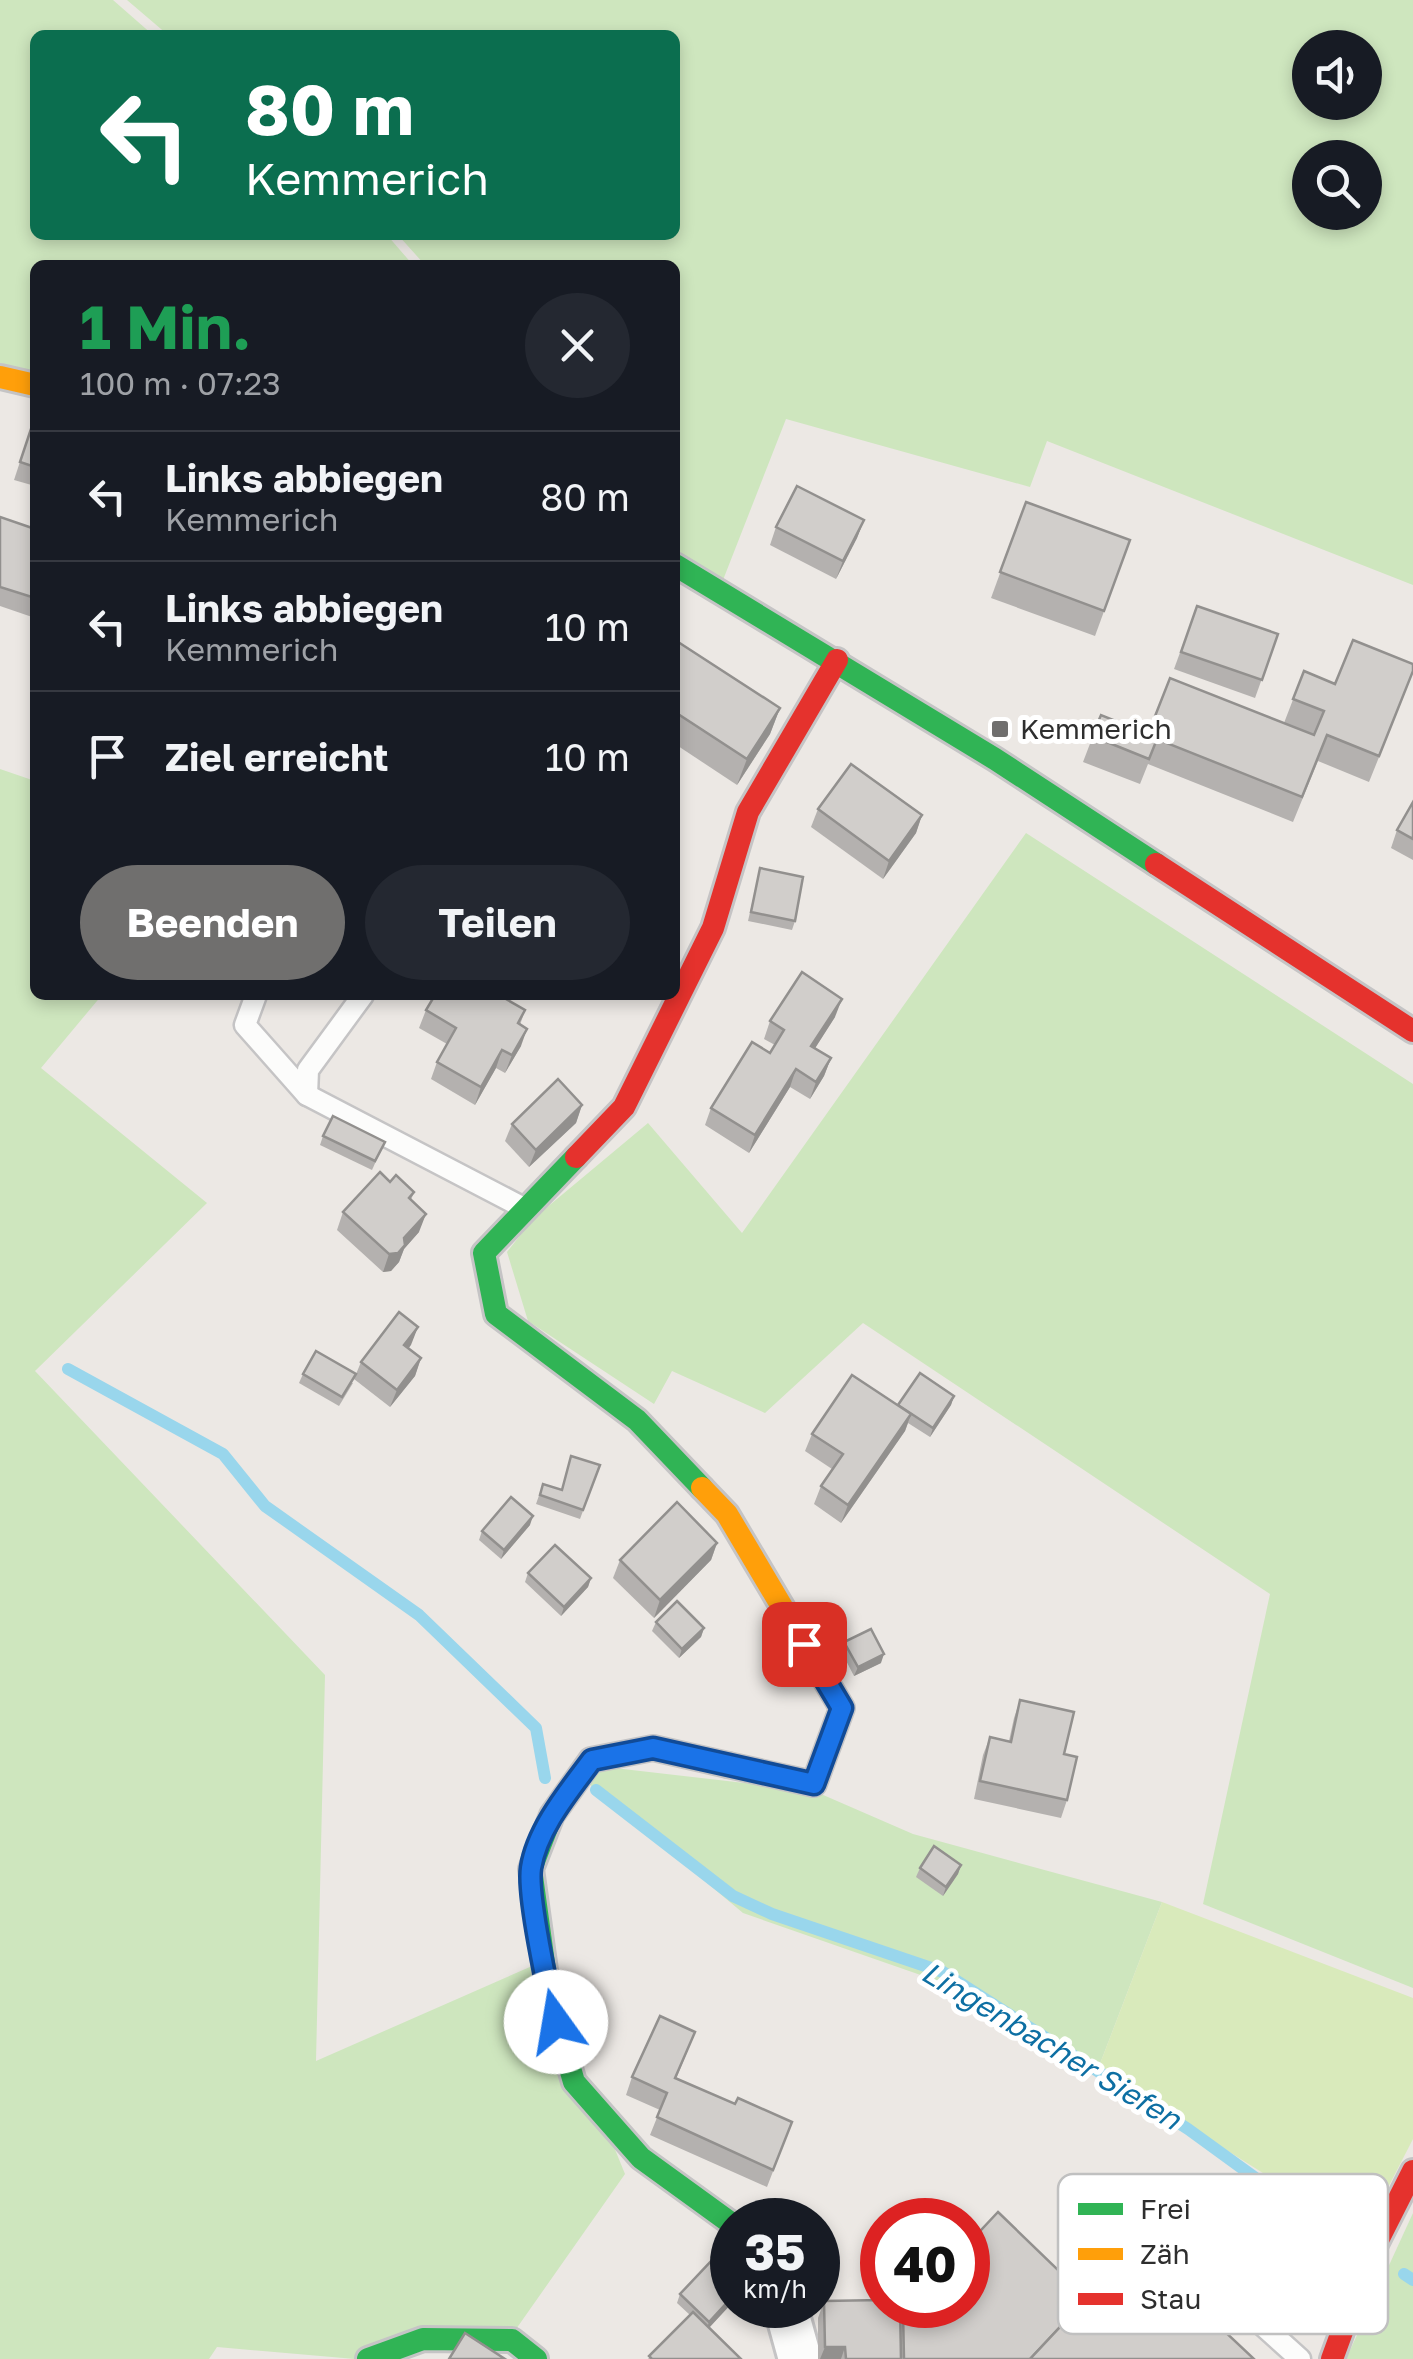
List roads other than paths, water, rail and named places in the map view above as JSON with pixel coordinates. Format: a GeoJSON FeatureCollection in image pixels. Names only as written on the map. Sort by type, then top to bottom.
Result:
{"type":"FeatureCollection","features":[{"type":"Feature","properties":{"kind":"street"},"geometry":{"type":"LineString","coordinates":[[0,377],[30,385]]}},
{"type":"Feature","properties":{"kind":"street"},"geometry":{"type":"LineString","coordinates":[[680,568],[837,660],[1413,1031]]}},
{"type":"Feature","properties":{"kind":"street"},"geometry":{"type":"LineString","coordinates":[[680,994],[713,928],[748,812],[837,660]]}},
{"type":"Feature","properties":{"kind":"street"},"geometry":{"type":"LineString","coordinates":[[677,1000],[624,1107],[484,1253],[496,1314],[637,1420],[727,1514],[842,1708],[814,1784],[653,1748],[592,1760],[552,1815],[531,1869],[548,1992],[574,2082],[641,2158],[710,2208]]}},
{"type":"Feature","properties":{"kind":"street"},"geometry":{"type":"LineString","coordinates":[[1388,2220],[1413,2171]]}},
{"type":"Feature","properties":{"kind":"street"},"geometry":{"type":"LineString","coordinates":[[791,2328],[800,2359]]}},
{"type":"Feature","properties":{"kind":"street"},"geometry":{"type":"LineString","coordinates":[[1332,2359],[1341,2334]]}},
{"type":"Feature","properties":{"kind":"street"},"geometry":{"type":"LineString","coordinates":[[368,2359],[423,2340],[512,2340],[536,2359]]}},
{"type":"Feature","properties":{"kind":"lane"},"geometry":{"type":"LineString","coordinates":[[254,1000],[245,1025],[307,1095],[524,1208]]}},
{"type":"Feature","properties":{"kind":"lane"},"geometry":{"type":"LineString","coordinates":[[307,1095],[308,1070],[359,1000]]}},
{"type":"Feature","properties":{"kind":"lane"},"geometry":{"type":"LineString","coordinates":[[1272,2334],[1300,2359]]}},
{"type":"Feature","properties":{"kind":"waterway","name":"Lingenbacher Siefen"},"geometry":{"type":"LineString","coordinates":[[68,1369],[223,1454],[265,1506],[419,1615],[536,1728],[545,1778]]}},
{"type":"Feature","properties":{"kind":"waterway","name":"Lingenbacher Siefen"},"geometry":{"type":"LineString","coordinates":[[596,1790],[733,1896],[772,1914],[943,1972],[1188,2129],[1250,2174]]}},
{"type":"Feature","properties":{"kind":"waterway","name":"Lingenbacher Siefen"},"geometry":{"type":"LineString","coordinates":[[1404,2274],[1413,2280]]}},
{"type":"Feature","properties":{"kind":"place","name":"Kemmerich"},"geometry":{"type":"Point","coordinates":[1000,729]}}]}
